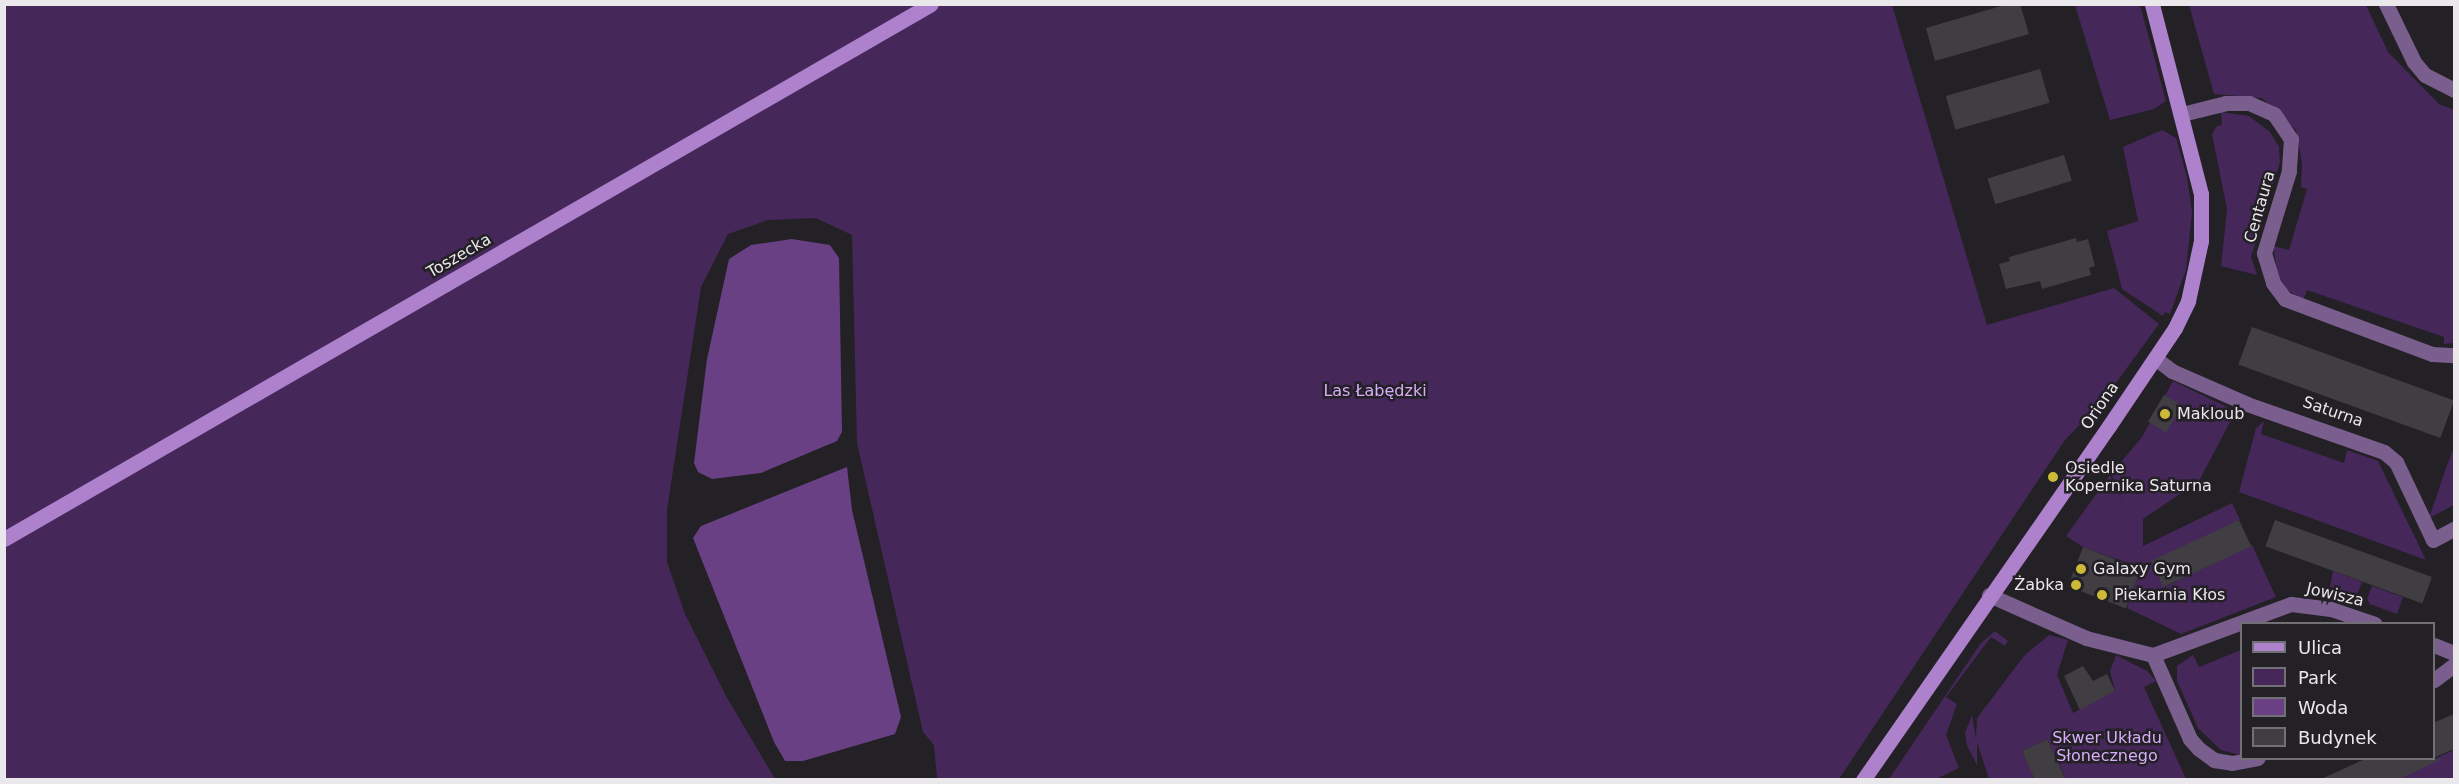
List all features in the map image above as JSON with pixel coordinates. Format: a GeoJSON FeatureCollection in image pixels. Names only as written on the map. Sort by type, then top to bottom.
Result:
{"type":"FeatureCollection","features":[{"type":"Feature","properties":{"kind":"main road","name":"Toszecka"},"geometry":{"type":"LineString","coordinates":[[4,539],[931,4]]}},
{"type":"Feature","properties":{"kind":"main road","name":"Oriona"},"geometry":{"type":"LineString","coordinates":[[1863,780],[2155,358],[2188,300],[2201,241],[2201,194],[2152,4]]}},
{"type":"Feature","properties":{"kind":"street"},"geometry":{"type":"LineString","coordinates":[[2386,4],[2414,62],[2425,75],[2454,90]]}},
{"type":"Feature","properties":{"kind":"street","name":"Centaura"},"geometry":{"type":"LineString","coordinates":[[2182,114],[2226,103],[2249,103],[2274,114],[2291,139],[2289,171],[2264,253],[2273,283],[2285,299],[2432,354],[2454,355]]}},
{"type":"Feature","properties":{"kind":"street","name":"Saturna"},"geometry":{"type":"LineString","coordinates":[[2155,358],[2172,371],[2247,404],[2384,452],[2397,462],[2433,540],[2454,529]]}},
{"type":"Feature","properties":{"kind":"street"},"geometry":{"type":"LineString","coordinates":[[1989,595],[2086,638],[2153,655],[2190,739],[2199,749],[2214,760],[2232,763],[2252,760]]}},
{"type":"Feature","properties":{"kind":"street","name":"Jowisza"},"geometry":{"type":"LineString","coordinates":[[2242,622],[2291,604],[2337,610],[2370,622]]}},
{"type":"Feature","properties":{"kind":"street","name":"Jowisza"},"geometry":{"type":"LineString","coordinates":[[2153,655],[2240,623]]}},
{"type":"Feature","properties":{"kind":"street"},"geometry":{"type":"LineString","coordinates":[[2435,646],[2454,653]]}},
{"type":"Feature","properties":{"kind":"street"},"geometry":{"type":"LineString","coordinates":[[2435,679],[2454,665]]}},
{"type":"Feature","properties":{"kind":"green space","name":"Las Łabędzki"},"geometry":{"type":"Polygon","coordinates":[[[5,5],[1892,5],[1987,325],[2114,288],[2159,324],[2102,402],[2065,440],[1839,779],[937,779],[934,745],[923,732],[857,443],[852,235],[816,218],[768,220],[728,234],[701,287],[667,510],[667,562],[685,614],[726,696],[775,779],[5,780],[5,5]]]}},
{"type":"Feature","properties":{"kind":"green space"},"geometry":{"type":"Polygon","coordinates":[[[2075,5],[2140,5],[2166,101],[2154,109],[2110,120],[2075,5]]]}},
{"type":"Feature","properties":{"kind":"green space"},"geometry":{"type":"Polygon","coordinates":[[[2189,5],[2366,5],[2388,52],[2439,104],[2454,110],[2454,343],[2444,344],[2444,337],[2307,290],[2303,300],[2287,290],[2278,275],[2273,246],[2289,250],[2307,189],[2301,187],[2302,163],[2296,130],[2262,98],[2214,94],[2189,5]]]}},
{"type":"Feature","properties":{"kind":"green space"},"geometry":{"type":"Polygon","coordinates":[[[2221,112],[2249,116],[2270,132],[2279,147],[2280,162],[2251,257],[2257,275],[2221,266],[2227,209],[2212,134],[2217,126],[2222,125],[2221,112]]]}},
{"type":"Feature","properties":{"kind":"green space"},"geometry":{"type":"Polygon","coordinates":[[[2162,130],[2176,138],[2187,177],[2192,213],[2186,270],[2170,314],[2165,312],[2163,316],[2122,289],[2107,231],[2138,221],[2123,147],[2162,130]]]}},
{"type":"Feature","properties":{"kind":"green space"},"geometry":{"type":"Polygon","coordinates":[[[2173,381],[2227,407],[2231,420],[2199,481],[2143,519],[2143,546],[2232,503],[2240,520],[2153,562],[2165,587],[2252,545],[2276,597],[2181,634],[2127,608],[2141,568],[2083,547],[2066,536],[2110,475],[2124,504],[2111,474],[2142,437],[2173,381]]]}},
{"type":"Feature","properties":{"kind":"green space"},"geometry":{"type":"Polygon","coordinates":[[[2264,421],[2261,434],[2344,463],[2347,450],[2378,461],[2426,560],[2239,492],[2256,428],[2264,421]]]}},
{"type":"Feature","properties":{"kind":"green space"},"geometry":{"type":"Polygon","coordinates":[[[2454,447],[2454,505],[2429,518],[2445,471],[2454,447]]]}},
{"type":"Feature","properties":{"kind":"green space"},"geometry":{"type":"Polygon","coordinates":[[[2333,571],[2362,582],[2357,595],[2330,587],[2333,571]]]}},
{"type":"Feature","properties":{"kind":"green space"},"geometry":{"type":"Polygon","coordinates":[[[2372,586],[2403,597],[2397,614],[2370,604],[2367,599],[2372,586]]]}},
{"type":"Feature","properties":{"kind":"green space"},"geometry":{"type":"Polygon","coordinates":[[[1995,631],[2008,641],[2005,646],[1991,637],[1946,697],[1957,704],[1946,735],[1959,768],[1936,779],[1889,779],[1981,643],[1995,631]]]}},
{"type":"Feature","properties":{"kind":"green space","name":"Skwer Układu Słonecznego"},"geometry":{"type":"Polygon","coordinates":[[[2049,635],[2068,640],[2057,675],[2073,713],[2115,691],[2110,671],[2116,655],[2147,671],[2156,681],[2144,687],[2186,779],[2066,779],[2047,739],[2022,751],[2035,779],[1989,779],[1977,742],[1977,765],[1967,746],[1965,733],[1972,715],[1976,739],[1977,718],[2024,656],[2049,635]]]}},
{"type":"Feature","properties":{"kind":"green space"},"geometry":{"type":"Polygon","coordinates":[[[2240,650],[2240,755],[2221,750],[2198,728],[2177,681],[2177,666],[2193,655],[2199,667],[2240,650]]]}},
{"type":"Feature","properties":{"kind":"green space"},"geometry":{"type":"Polygon","coordinates":[[[2454,750],[2454,779],[2391,779],[2435,760],[2454,750]]]}},
{"type":"Feature","properties":{"kind":"water"},"geometry":{"type":"Polygon","coordinates":[[[792,239],[830,245],[839,258],[842,432],[837,441],[761,473],[712,479],[698,472],[694,463],[707,359],[729,259],[751,245],[792,239]]]}},
{"type":"Feature","properties":{"kind":"water"},"geometry":{"type":"Polygon","coordinates":[[[847,467],[852,510],[901,717],[895,734],[803,761],[785,761],[774,742],[693,538],[701,526],[847,467]]]}},
{"type":"Feature","properties":{"kind":"building"},"geometry":{"type":"Polygon","coordinates":[[[2008,4],[2020,4],[2029,34],[1935,61],[1926,28],[2008,4]]]}},
{"type":"Feature","properties":{"kind":"building"},"geometry":{"type":"Polygon","coordinates":[[[2040,69],[2050,103],[1955,130],[1946,96],[2040,69]]]}},
{"type":"Feature","properties":{"kind":"building"},"geometry":{"type":"Polygon","coordinates":[[[2064,155],[2072,181],[1995,204],[1987,178],[2064,155]]]}},
{"type":"Feature","properties":{"kind":"building"},"geometry":{"type":"Polygon","coordinates":[[[2076,238],[2077,242],[2088,239],[2095,266],[2089,268],[2091,275],[2042,289],[2040,281],[2006,289],[1999,264],[2010,261],[2009,257],[2076,238]]]}},
{"type":"Feature","properties":{"kind":"building"},"geometry":{"type":"Polygon","coordinates":[[[2252,327],[2454,401],[2440,438],[2238,365],[2252,327]]]}},
{"type":"Feature","properties":{"kind":"building","name":"Makloub"},"geometry":{"type":"Polygon","coordinates":[[[2164,395],[2182,406],[2166,432],[2148,422],[2164,395]]]}},
{"type":"Feature","properties":{"kind":"building"},"geometry":{"type":"Polygon","coordinates":[[[2239,520],[2251,546],[2163,587],[2151,561],[2239,520]]]}},
{"type":"Feature","properties":{"kind":"building"},"geometry":{"type":"Polygon","coordinates":[[[2275,520],[2432,577],[2422,603],[2265,546],[2275,520]]]}},
{"type":"Feature","properties":{"kind":"building"},"geometry":{"type":"Polygon","coordinates":[[[2083,547],[2141,569],[2126,608],[2068,586],[2083,547]]]}},
{"type":"Feature","properties":{"kind":"building"},"geometry":{"type":"Polygon","coordinates":[[[2083,666],[2093,681],[2107,674],[2115,691],[2080,710],[2064,676],[2083,666]]]}},
{"type":"Feature","properties":{"kind":"building"},"geometry":{"type":"Polygon","coordinates":[[[2454,714],[2454,749],[2435,757],[2435,722],[2454,714]]]}},
{"type":"Feature","properties":{"kind":"building"},"geometry":{"type":"Polygon","coordinates":[[[2047,739],[2066,780],[2035,780],[2022,751],[2047,739]]]}},
{"type":"Feature","properties":{"kind":"building"},"geometry":{"type":"Polygon","coordinates":[[[2442,759],[2397,780],[2319,780],[2363,760],[2442,759]]]}},
{"type":"Feature","properties":{"kind":"place","name":"Makloub"},"geometry":{"type":"Point","coordinates":[2165,414]}},
{"type":"Feature","properties":{"kind":"place","name":"Osiedle Kopernika Saturna"},"geometry":{"type":"Point","coordinates":[2053,477]}},
{"type":"Feature","properties":{"kind":"place","name":"Galaxy Gym"},"geometry":{"type":"Point","coordinates":[2081,569]}},
{"type":"Feature","properties":{"kind":"place","name":"Żabka"},"geometry":{"type":"Point","coordinates":[2076,585]}},
{"type":"Feature","properties":{"kind":"place","name":"Piekarnia Kłos"},"geometry":{"type":"Point","coordinates":[2102,595]}}]}
